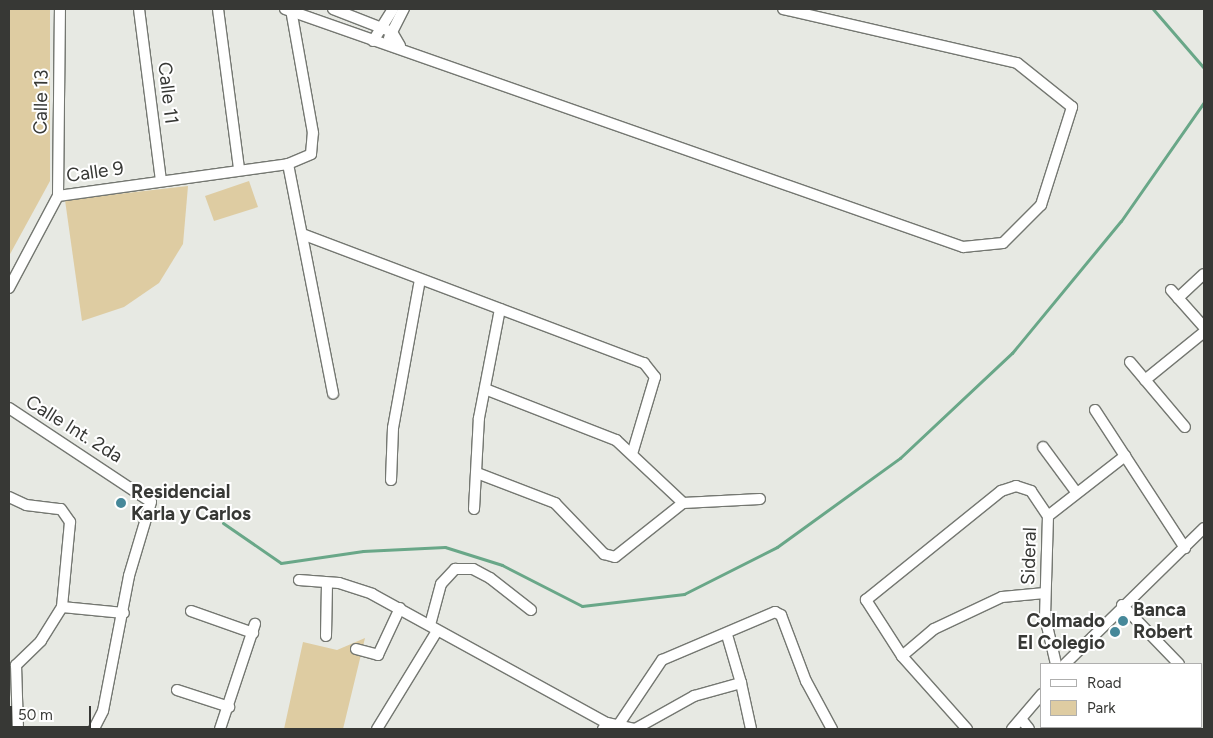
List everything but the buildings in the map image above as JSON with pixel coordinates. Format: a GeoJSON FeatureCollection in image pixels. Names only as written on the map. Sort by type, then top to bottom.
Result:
{"type":"FeatureCollection","features":[{"type":"Feature","properties":{"kind":"street","name":"Calle 13"},"geometry":{"type":"LineString","coordinates":[[58,196],[60,9]]}},
{"type":"Feature","properties":{"kind":"street","name":"Calle 11"},"geometry":{"type":"LineString","coordinates":[[139,9],[161,181]]}},
{"type":"Feature","properties":{"kind":"street"},"geometry":{"type":"LineString","coordinates":[[218,9],[240,169]]}},
{"type":"Feature","properties":{"kind":"street"},"geometry":{"type":"LineString","coordinates":[[333,9],[392,32],[400,46]]}},
{"type":"Feature","properties":{"kind":"street"},"geometry":{"type":"LineString","coordinates":[[377,43],[380,28],[392,9]]}},
{"type":"Feature","properties":{"kind":"street"},"geometry":{"type":"LineString","coordinates":[[377,43],[392,32],[404,9]]}},
{"type":"Feature","properties":{"kind":"street"},"geometry":{"type":"LineString","coordinates":[[289,10],[377,43],[400,46],[963,247],[1004,243],[1041,204],[1072,107],[1017,63],[783,9]]}},
{"type":"Feature","properties":{"kind":"street","name":"Calle 9"},"geometry":{"type":"LineString","coordinates":[[9,288],[58,196],[240,169],[288,164],[310,154],[314,147],[289,10]]}},
{"type":"Feature","properties":{"kind":"street"},"geometry":{"type":"LineString","coordinates":[[288,164],[333,394]]}},
{"type":"Feature","properties":{"kind":"street"},"geometry":{"type":"LineString","coordinates":[[302,234],[652,368],[655,378],[632,454]]}},
{"type":"Feature","properties":{"kind":"street"},"geometry":{"type":"LineString","coordinates":[[1204,274],[1175,294],[1204,327]]}},
{"type":"Feature","properties":{"kind":"street"},"geometry":{"type":"LineString","coordinates":[[391,480],[393,428],[420,280]]}},
{"type":"Feature","properties":{"kind":"street"},"geometry":{"type":"LineString","coordinates":[[474,510],[485,389],[500,309]]}},
{"type":"Feature","properties":{"kind":"street"},"geometry":{"type":"LineString","coordinates":[[1145,380],[1204,332]]}},
{"type":"Feature","properties":{"kind":"street"},"geometry":{"type":"LineString","coordinates":[[1130,362],[1185,427]]}},
{"type":"Feature","properties":{"kind":"street"},"geometry":{"type":"LineString","coordinates":[[485,389],[601,432],[632,454],[683,503]]}},
{"type":"Feature","properties":{"kind":"street","name":"Calle Int. 2da"},"geometry":{"type":"LineString","coordinates":[[9,408],[146,495],[152,509],[129,576],[124,613]]}},
{"type":"Feature","properties":{"kind":"street"},"geometry":{"type":"LineString","coordinates":[[1095,410],[1185,548]]}},
{"type":"Feature","properties":{"kind":"street"},"geometry":{"type":"LineString","coordinates":[[1043,447],[1076,492]]}},
{"type":"Feature","properties":{"kind":"street","name":"Sideral"},"geometry":{"type":"LineString","coordinates":[[1056,663],[1047,635],[1045,593],[1048,516],[1076,492],[1125,456]]}},
{"type":"Feature","properties":{"kind":"street"},"geometry":{"type":"LineString","coordinates":[[477,473],[556,503],[604,554],[615,557],[683,503],[760,498]]}},
{"type":"Feature","properties":{"kind":"street"},"geometry":{"type":"LineString","coordinates":[[967,729],[902,656],[866,604],[867,598],[1002,491],[1016,486],[1031,491],[1048,516]]}},
{"type":"Feature","properties":{"kind":"street"},"geometry":{"type":"LineString","coordinates":[[9,497],[68,515],[62,608],[41,641],[12,665],[18,729]]}},
{"type":"Feature","properties":{"kind":"street"},"geometry":{"type":"LineString","coordinates":[[1066,663],[1122,605],[1185,548],[1204,528]]}},
{"type":"Feature","properties":{"kind":"street"},"geometry":{"type":"LineString","coordinates":[[377,729],[433,628],[441,584],[456,569],[473,569],[490,578],[531,610]]}},
{"type":"Feature","properties":{"kind":"street"},"geometry":{"type":"LineString","coordinates":[[299,580],[327,583],[372,594],[433,628],[463,641],[605,726],[635,728],[694,696],[741,683]]}},
{"type":"Feature","properties":{"kind":"street"},"geometry":{"type":"LineString","coordinates":[[326,636],[327,583]]}},
{"type":"Feature","properties":{"kind":"street"},"geometry":{"type":"LineString","coordinates":[[902,656],[934,629],[1002,597],[1045,593]]}},
{"type":"Feature","properties":{"kind":"street"},"geometry":{"type":"LineString","coordinates":[[1122,605],[1178,663]]}},
{"type":"Feature","properties":{"kind":"street"},"geometry":{"type":"LineString","coordinates":[[62,608],[124,613],[103,711],[94,729]]}},
{"type":"Feature","properties":{"kind":"street"},"geometry":{"type":"LineString","coordinates":[[356,649],[378,655],[400,608]]}},
{"type":"Feature","properties":{"kind":"street"},"geometry":{"type":"LineString","coordinates":[[191,611],[254,628],[229,707],[220,729]]}},
{"type":"Feature","properties":{"kind":"street"},"geometry":{"type":"LineString","coordinates":[[617,727],[662,660],[727,635],[774,612],[781,614],[806,682],[832,729]]}},
{"type":"Feature","properties":{"kind":"street"},"geometry":{"type":"LineString","coordinates":[[727,635],[752,729]]}},
{"type":"Feature","properties":{"kind":"street"},"geometry":{"type":"LineString","coordinates":[[176,690],[229,707]]}},
{"type":"Feature","properties":{"kind":"street"},"geometry":{"type":"LineString","coordinates":[[1012,729],[1022,720],[1040,697]]}},
{"type":"Feature","properties":{"kind":"street"},"geometry":{"type":"LineString","coordinates":[[1022,720],[1029,729]]}},
{"type":"Feature","properties":{"kind":"green space"},"geometry":{"type":"Polygon","coordinates":[[[9,9],[50,9],[50,181],[9,256],[9,9]]]}},
{"type":"Feature","properties":{"kind":"green space"},"geometry":{"type":"Polygon","coordinates":[[[249,181],[258,207],[214,221],[205,196],[249,181]]]}},
{"type":"Feature","properties":{"kind":"green space"},"geometry":{"type":"Polygon","coordinates":[[[188,186],[183,244],[159,283],[124,307],[82,321],[65,200],[188,186]]]}},
{"type":"Feature","properties":{"kind":"green space"},"geometry":{"type":"Polygon","coordinates":[[[365,638],[343,729],[284,729],[303,642],[337,650],[365,638]]]}},
{"type":"Feature","properties":{"kind":"waterway"},"geometry":{"type":"LineString","coordinates":[[1153,9],[1204,68]]}},
{"type":"Feature","properties":{"kind":"waterway"},"geometry":{"type":"LineString","coordinates":[[223,523],[281,563],[363,551],[445,547],[502,565],[582,606],[684,594],[777,547],[900,458],[1012,353],[1121,221],[1204,102]]}},
{"type":"Feature","properties":{"kind":"place","name":"Residencial Karla y Carlos"},"geometry":{"type":"Point","coordinates":[121,503]}},
{"type":"Feature","properties":{"kind":"place","name":"Banca Robert"},"geometry":{"type":"Point","coordinates":[1123,621]}},
{"type":"Feature","properties":{"kind":"place","name":"Colmado El Colegio"},"geometry":{"type":"Point","coordinates":[1115,632]}}]}
